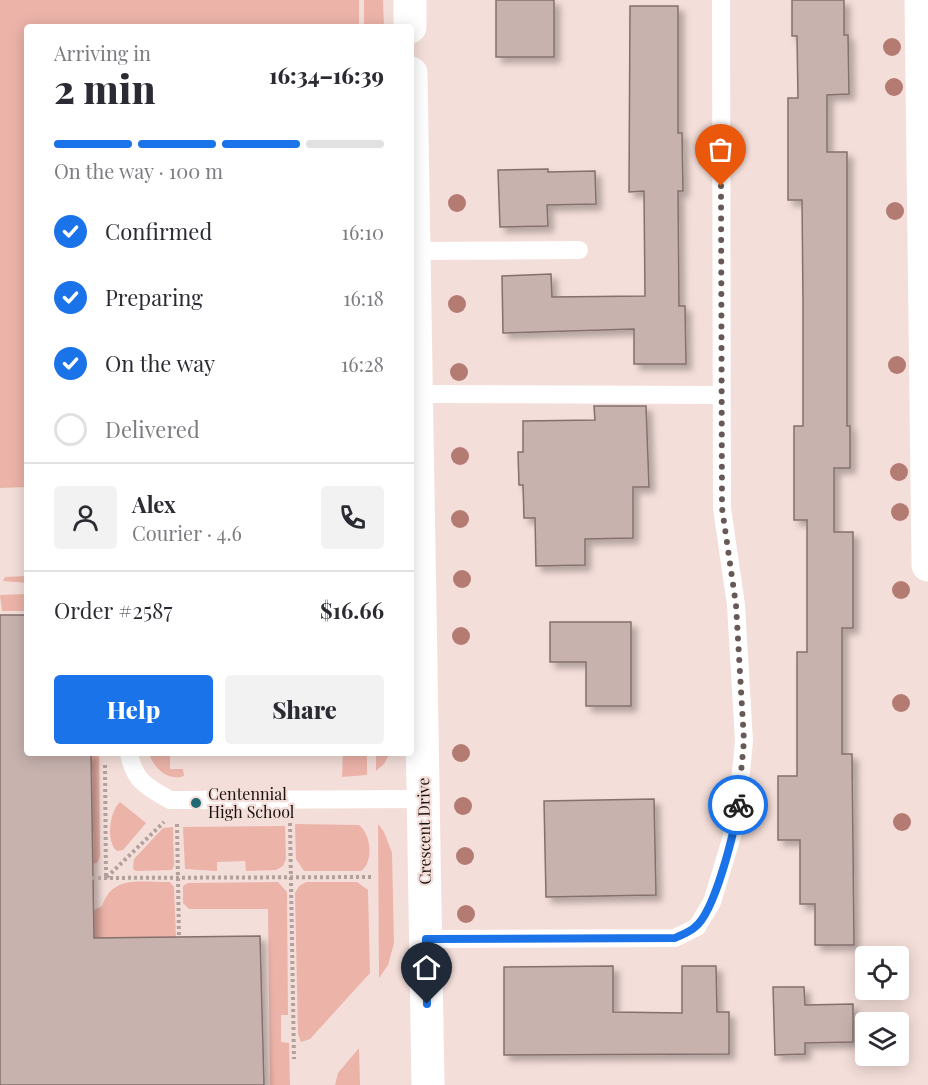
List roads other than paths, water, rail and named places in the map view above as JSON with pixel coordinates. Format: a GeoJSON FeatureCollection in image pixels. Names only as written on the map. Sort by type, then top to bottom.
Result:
{"type":"FeatureCollection","features":[{"type":"Feature","properties":{"kind":"street"},"geometry":{"type":"LineString","coordinates":[[410,0],[410,24]]}},
{"type":"Feature","properties":{"kind":"street"},"geometry":{"type":"LineString","coordinates":[[921,0],[928,565]]}},
{"type":"Feature","properties":{"kind":"street","name":"Crescent Drive"},"geometry":{"type":"LineString","coordinates":[[414,251],[428,1085]]}},
{"type":"Feature","properties":{"kind":"lane"},"geometry":{"type":"LineString","coordinates":[[426,939],[675,938],[697,927],[712,902],[736,823],[744,741],[736,605],[722,508],[721,0]]}},
{"type":"Feature","properties":{"kind":"lane"},"geometry":{"type":"LineString","coordinates":[[414,251],[579,250]]}},
{"type":"Feature","properties":{"kind":"lane"},"geometry":{"type":"LineString","coordinates":[[417,394],[721,395]]}},
{"type":"Feature","properties":{"kind":"lane"},"geometry":{"type":"LineString","coordinates":[[130,756],[132,770],[146,787],[170,801],[423,800]]}},
{"type":"Feature","properties":{"kind":"place","name":"Centennial High School"},"geometry":{"type":"Point","coordinates":[196,803]}}]}
